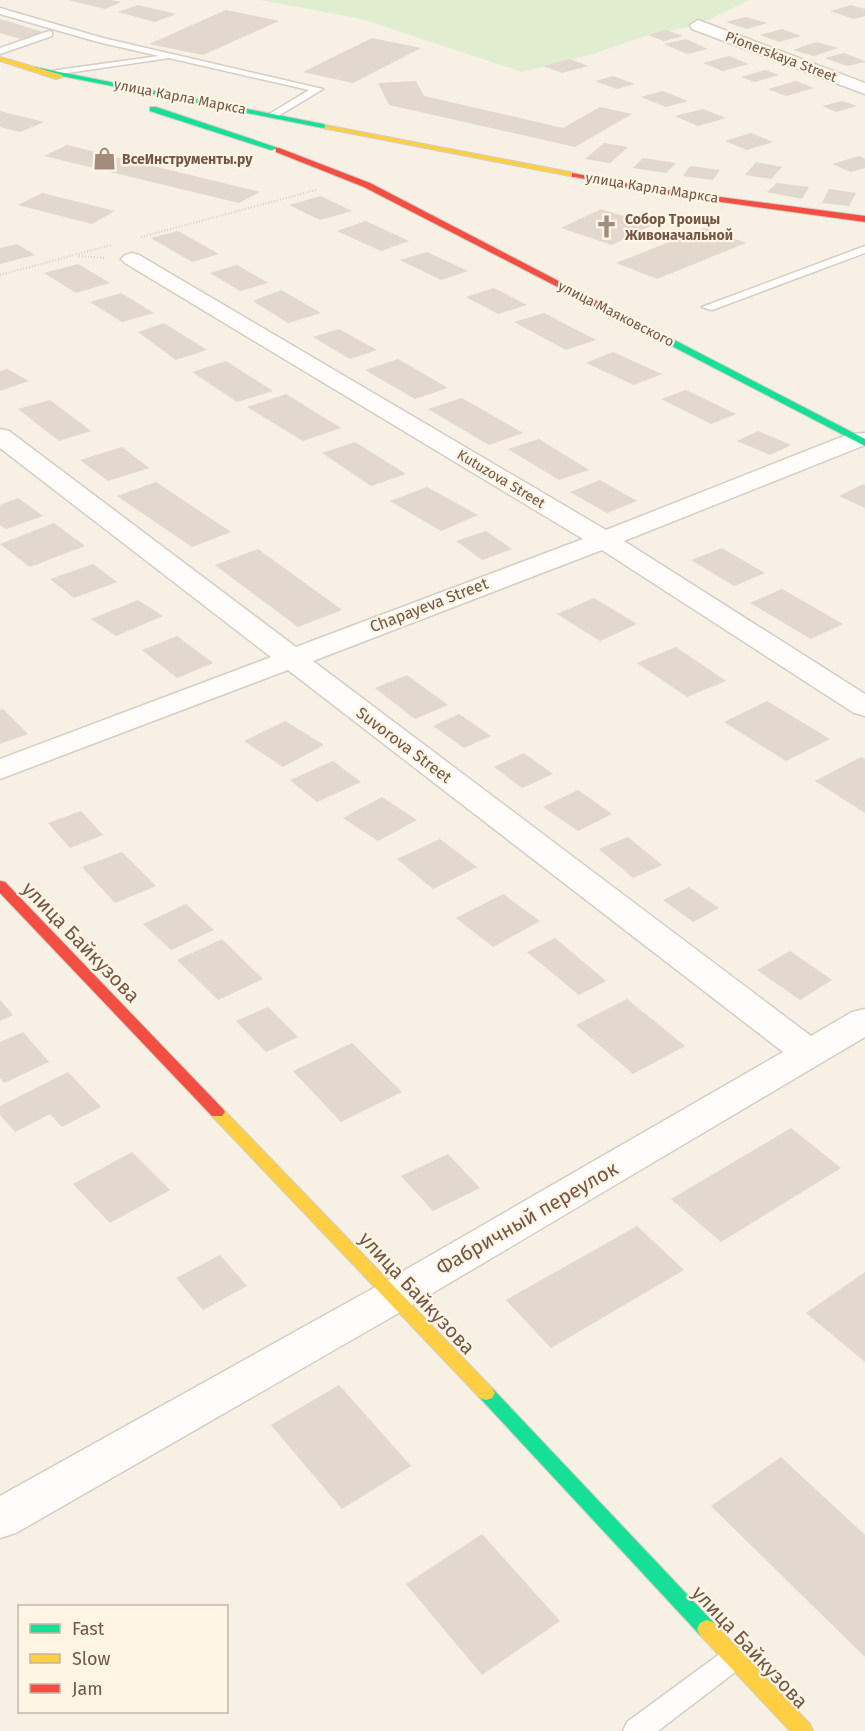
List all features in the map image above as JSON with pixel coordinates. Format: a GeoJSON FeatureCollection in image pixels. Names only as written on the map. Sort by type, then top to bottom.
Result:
{"type":"FeatureCollection","features":[{"type":"Feature","properties":{"kind":"main road"},"geometry":{"type":"LineString","coordinates":[[0,59],[37,69],[277,149],[320,151]]}},
{"type":"Feature","properties":{"kind":"main road","name":"улица Карла Маркса"},"geometry":{"type":"LineString","coordinates":[[37,69],[651,190],[865,219]]}},
{"type":"Feature","properties":{"kind":"main road"},"geometry":{"type":"LineString","coordinates":[[277,149],[266,143],[265,138],[273,132],[301,125],[325,126]]}},
{"type":"Feature","properties":{"kind":"main road","name":"улица Карла Маркса"},"geometry":{"type":"LineString","coordinates":[[325,126],[343,136],[346,145],[441,149]]}},
{"type":"Feature","properties":{"kind":"main road","name":"улица Маяковского"},"geometry":{"type":"LineString","coordinates":[[277,149],[367,185],[862,441]]}},
{"type":"Feature","properties":{"kind":"main road","name":"улица Маяковского"},"geometry":{"type":"LineString","coordinates":[[354,166],[367,185]]}},
{"type":"Feature","properties":{"kind":"main road","name":"улица Байкузова"},"geometry":{"type":"LineString","coordinates":[[0,885],[394,1296],[802,1731]]}},
{"type":"Feature","properties":{"kind":"street","name":"Pionerskaya Street"},"geometry":{"type":"LineString","coordinates":[[698,25],[865,88]]}},
{"type":"Feature","properties":{"kind":"street","name":"Kutuzova Street"},"geometry":{"type":"LineString","coordinates":[[127,248],[604,540],[865,707]]}},
{"type":"Feature","properties":{"kind":"street","name":"Suvorova Street"},"geometry":{"type":"LineString","coordinates":[[0,436],[808,1053]]}},
{"type":"Feature","properties":{"kind":"street","name":"Chapayeva Street"},"geometry":{"type":"LineString","coordinates":[[0,770],[862,441]]}},
{"type":"Feature","properties":{"kind":"street","name":"Фабричный переулок"},"geometry":{"type":"LineString","coordinates":[[0,1519],[394,1296],[865,1021]]}},
{"type":"Feature","properties":{"kind":"lane"},"geometry":{"type":"LineString","coordinates":[[0,11],[101,40],[318,89],[275,115]]}},
{"type":"Feature","properties":{"kind":"lane"},"geometry":{"type":"LineString","coordinates":[[0,51],[49,34]]}},
{"type":"Feature","properties":{"kind":"lane"},"geometry":{"type":"LineString","coordinates":[[57,73],[175,57]]}},
{"type":"Feature","properties":{"kind":"lane"},"geometry":{"type":"LineString","coordinates":[[708,307],[865,249]]}},
{"type":"Feature","properties":{"kind":"lane"},"geometry":{"type":"LineString","coordinates":[[637,1731],[734,1658]]}},
{"type":"Feature","properties":{"kind":"path"},"geometry":{"type":"LineString","coordinates":[[0,275],[127,248],[324,188]]}},
{"type":"Feature","properties":{"kind":"green space"},"geometry":{"type":"Polygon","coordinates":[[[261,0],[749,0],[698,25],[648,35],[593,54],[522,72],[362,19],[261,0]]]}},
{"type":"Feature","properties":{"kind":"building"},"geometry":{"type":"Polygon","coordinates":[[[68,0],[110,0],[121,2],[105,9],[68,0]]]}},
{"type":"Feature","properties":{"kind":"building"},"geometry":{"type":"Polygon","coordinates":[[[138,5],[176,14],[155,22],[118,12],[138,5]]]}},
{"type":"Feature","properties":{"kind":"building"},"geometry":{"type":"Polygon","coordinates":[[[851,5],[865,9],[865,16],[854,19],[830,11],[851,5]]]}},
{"type":"Feature","properties":{"kind":"building"},"geometry":{"type":"Polygon","coordinates":[[[226,10],[279,21],[203,55],[149,44],[226,10]]]}},
{"type":"Feature","properties":{"kind":"building"},"geometry":{"type":"Polygon","coordinates":[[[746,17],[767,23],[747,29],[726,22],[746,17]]]}},
{"type":"Feature","properties":{"kind":"building"},"geometry":{"type":"Polygon","coordinates":[[[0,19],[43,32],[21,39],[0,33],[0,19]]]}},
{"type":"Feature","properties":{"kind":"building"},"geometry":{"type":"Polygon","coordinates":[[[782,29],[801,36],[779,42],[760,35],[782,29]]]}},
{"type":"Feature","properties":{"kind":"building"},"geometry":{"type":"Polygon","coordinates":[[[666,30],[683,36],[664,41],[648,35],[666,30]]]}},
{"type":"Feature","properties":{"kind":"building"},"geometry":{"type":"Polygon","coordinates":[[[372,38],[421,48],[353,83],[303,72],[372,38]]]}},
{"type":"Feature","properties":{"kind":"building"},"geometry":{"type":"Polygon","coordinates":[[[686,39],[708,49],[687,54],[664,44],[686,39]]]}},
{"type":"Feature","properties":{"kind":"building"},"geometry":{"type":"Polygon","coordinates":[[[816,42],[838,48],[814,56],[793,50],[816,42]]]}},
{"type":"Feature","properties":{"kind":"building"},"geometry":{"type":"Polygon","coordinates":[[[844,53],[865,62],[847,66],[825,58],[844,53]]]}},
{"type":"Feature","properties":{"kind":"building"},"geometry":{"type":"Polygon","coordinates":[[[729,56],[749,64],[723,71],[703,63],[729,56]]]}},
{"type":"Feature","properties":{"kind":"building"},"geometry":{"type":"Polygon","coordinates":[[[570,59],[588,66],[562,73],[543,66],[570,59]]]}},
{"type":"Feature","properties":{"kind":"building"},"geometry":{"type":"Polygon","coordinates":[[[765,70],[779,75],[755,82],[741,77],[765,70]]]}},
{"type":"Feature","properties":{"kind":"building"},"geometry":{"type":"Polygon","coordinates":[[[613,76],[635,84],[617,89],[595,81],[613,76]]]}},
{"type":"Feature","properties":{"kind":"building"},"geometry":{"type":"Polygon","coordinates":[[[416,81],[424,96],[563,128],[600,107],[632,114],[575,147],[389,105],[378,83],[416,81]]]}},
{"type":"Feature","properties":{"kind":"building"},"geometry":{"type":"Polygon","coordinates":[[[796,81],[814,88],[786,96],[768,89],[796,81]]]}},
{"type":"Feature","properties":{"kind":"building"},"geometry":{"type":"Polygon","coordinates":[[[663,91],[688,101],[666,107],[641,97],[663,91]]]}},
{"type":"Feature","properties":{"kind":"building"},"geometry":{"type":"Polygon","coordinates":[[[842,101],[857,106],[836,112],[822,106],[842,101]]]}},
{"type":"Feature","properties":{"kind":"building"},"geometry":{"type":"Polygon","coordinates":[[[703,109],[726,118],[698,126],[675,116],[703,109]]]}},
{"type":"Feature","properties":{"kind":"building"},"geometry":{"type":"Polygon","coordinates":[[[0,111],[44,122],[20,132],[0,127],[0,111]]]}},
{"type":"Feature","properties":{"kind":"building"},"geometry":{"type":"Polygon","coordinates":[[[751,133],[773,142],[747,150],[725,141],[751,133]]]}},
{"type":"Feature","properties":{"kind":"building"},"geometry":{"type":"Polygon","coordinates":[[[604,143],[628,147],[610,163],[585,159],[604,143]]]}},
{"type":"Feature","properties":{"kind":"building"},"geometry":{"type":"Polygon","coordinates":[[[67,145],[260,192],[239,203],[44,156],[67,145]]]}},
{"type":"Feature","properties":{"kind":"building"},"geometry":{"type":"Polygon","coordinates":[[[859,156],[865,159],[865,168],[851,172],[832,164],[859,156]]]}},
{"type":"Feature","properties":{"kind":"building"},"geometry":{"type":"Polygon","coordinates":[[[643,158],[676,163],[666,173],[633,168],[643,158]]]}},
{"type":"Feature","properties":{"kind":"building"},"geometry":{"type":"Polygon","coordinates":[[[756,162],[782,167],[771,179],[745,175],[756,162]]]}},
{"type":"Feature","properties":{"kind":"building"},"geometry":{"type":"Polygon","coordinates":[[[690,166],[720,170],[713,180],[683,176],[690,166]]]}},
{"type":"Feature","properties":{"kind":"building"},"geometry":{"type":"Polygon","coordinates":[[[777,183],[809,187],[802,199],[767,192],[777,183]]]}},
{"type":"Feature","properties":{"kind":"building"},"geometry":{"type":"Polygon","coordinates":[[[829,189],[856,193],[849,206],[822,203],[829,189]]]}},
{"type":"Feature","properties":{"kind":"building"},"geometry":{"type":"Polygon","coordinates":[[[42,193],[115,211],[92,224],[18,205],[42,193]]]}},
{"type":"Feature","properties":{"kind":"building"},"geometry":{"type":"Polygon","coordinates":[[[321,196],[352,211],[320,220],[289,205],[321,196]]]}},
{"type":"Feature","properties":{"kind":"building","name":"Собор Троицы Живоначальной"},"geometry":{"type":"Polygon","coordinates":[[[601,209],[652,225],[612,245],[561,228],[601,209]]]}},
{"type":"Feature","properties":{"kind":"building"},"geometry":{"type":"Polygon","coordinates":[[[366,221],[409,241],[381,251],[337,231],[366,221]]]}},
{"type":"Feature","properties":{"kind":"building"},"geometry":{"type":"Polygon","coordinates":[[[705,228],[746,243],[657,279],[616,263],[705,228]]]}},
{"type":"Feature","properties":{"kind":"building"},"geometry":{"type":"Polygon","coordinates":[[[178,231],[219,254],[192,262],[151,238],[178,231]]]}},
{"type":"Feature","properties":{"kind":"building"},"geometry":{"type":"Polygon","coordinates":[[[17,244],[35,255],[0,264],[0,248],[17,244]]]}},
{"type":"Feature","properties":{"kind":"building"},"geometry":{"type":"Polygon","coordinates":[[[427,252],[468,271],[441,280],[400,260],[427,252]]]}},
{"type":"Feature","properties":{"kind":"building"},"geometry":{"type":"Polygon","coordinates":[[[78,264],[110,283],[76,293],[44,273],[78,264]]]}},
{"type":"Feature","properties":{"kind":"building"},"geometry":{"type":"Polygon","coordinates":[[[237,265],[268,283],[240,291],[210,273],[237,265]]]}},
{"type":"Feature","properties":{"kind":"building"},"geometry":{"type":"Polygon","coordinates":[[[494,288],[527,305],[498,314],[466,297],[494,288]]]}},
{"type":"Feature","properties":{"kind":"building"},"geometry":{"type":"Polygon","coordinates":[[[281,290],[321,313],[288,323],[253,301],[281,290]]]}},
{"type":"Feature","properties":{"kind":"building"},"geometry":{"type":"Polygon","coordinates":[[[121,293],[154,313],[122,322],[90,302],[121,293]]]}},
{"type":"Feature","properties":{"kind":"building"},"geometry":{"type":"Polygon","coordinates":[[[544,313],[596,340],[566,350],[514,322],[544,313]]]}},
{"type":"Feature","properties":{"kind":"building"},"geometry":{"type":"Polygon","coordinates":[[[164,323],[207,350],[176,360],[138,332],[164,323]]]}},
{"type":"Feature","properties":{"kind":"building"},"geometry":{"type":"Polygon","coordinates":[[[339,329],[377,350],[350,359],[313,337],[339,329]]]}},
{"type":"Feature","properties":{"kind":"building"},"geometry":{"type":"Polygon","coordinates":[[[613,352],[662,374],[634,385],[586,363],[613,352]]]}},
{"type":"Feature","properties":{"kind":"building"},"geometry":{"type":"Polygon","coordinates":[[[398,359],[448,388],[415,399],[365,370],[398,359]]]}},
{"type":"Feature","properties":{"kind":"building"},"geometry":{"type":"Polygon","coordinates":[[[226,361],[273,391],[237,402],[192,372],[226,361]]]}},
{"type":"Feature","properties":{"kind":"building"},"geometry":{"type":"Polygon","coordinates":[[[7,369],[29,381],[0,391],[0,371],[7,369]]]}},
{"type":"Feature","properties":{"kind":"building"},"geometry":{"type":"Polygon","coordinates":[[[686,390],[736,414],[711,424],[661,399],[686,390]]]}},
{"type":"Feature","properties":{"kind":"building"},"geometry":{"type":"Polygon","coordinates":[[[286,394],[341,428],[303,441],[247,407],[286,394]]]}},
{"type":"Feature","properties":{"kind":"building"},"geometry":{"type":"Polygon","coordinates":[[[462,398],[523,433],[489,445],[428,409],[462,398]]]}},
{"type":"Feature","properties":{"kind":"building"},"geometry":{"type":"Polygon","coordinates":[[[50,400],[91,431],[59,441],[18,409],[50,400]]]}},
{"type":"Feature","properties":{"kind":"building"},"geometry":{"type":"Polygon","coordinates":[[[758,431],[791,445],[770,455],[737,441],[758,431]]]}},
{"type":"Feature","properties":{"kind":"building"},"geometry":{"type":"Polygon","coordinates":[[[539,439],[589,470],[559,480],[508,449],[539,439]]]}},
{"type":"Feature","properties":{"kind":"building"},"geometry":{"type":"Polygon","coordinates":[[[355,442],[406,474],[371,486],[322,453],[355,442]]]}},
{"type":"Feature","properties":{"kind":"building"},"geometry":{"type":"Polygon","coordinates":[[[122,447],[149,468],[108,481],[80,460],[122,447]]]}},
{"type":"Feature","properties":{"kind":"building"},"geometry":{"type":"Polygon","coordinates":[[[600,480],[637,501],[607,513],[570,492],[600,480]]]}},
{"type":"Feature","properties":{"kind":"building"},"geometry":{"type":"Polygon","coordinates":[[[156,482],[231,532],[192,547],[117,496],[156,482]]]}},
{"type":"Feature","properties":{"kind":"building"},"geometry":{"type":"Polygon","coordinates":[[[865,485],[865,508],[839,496],[865,485]]]}},
{"type":"Feature","properties":{"kind":"building"},"geometry":{"type":"Polygon","coordinates":[[[427,487],[478,515],[441,531],[390,501],[427,487]]]}},
{"type":"Feature","properties":{"kind":"building"},"geometry":{"type":"Polygon","coordinates":[[[18,498],[43,516],[6,529],[0,525],[0,505],[18,498]]]}},
{"type":"Feature","properties":{"kind":"building"},"geometry":{"type":"Polygon","coordinates":[[[54,523],[85,546],[30,567],[0,544],[54,523]]]}},
{"type":"Feature","properties":{"kind":"building"},"geometry":{"type":"Polygon","coordinates":[[[486,531],[512,549],[482,560],[456,541],[486,531]]]}},
{"type":"Feature","properties":{"kind":"building"},"geometry":{"type":"Polygon","coordinates":[[[722,548],[765,573],[734,586],[691,560],[722,548]]]}},
{"type":"Feature","properties":{"kind":"building"},"geometry":{"type":"Polygon","coordinates":[[[258,549],[342,610],[298,627],[215,565],[258,549]]]}},
{"type":"Feature","properties":{"kind":"building"},"geometry":{"type":"Polygon","coordinates":[[[93,564],[117,582],[74,598],[50,579],[93,564]]]}},
{"type":"Feature","properties":{"kind":"building"},"geometry":{"type":"Polygon","coordinates":[[[782,589],[843,624],[811,639],[750,603],[782,589]]]}},
{"type":"Feature","properties":{"kind":"building"},"geometry":{"type":"Polygon","coordinates":[[[594,598],[637,624],[600,641],[557,614],[594,598]]]}},
{"type":"Feature","properties":{"kind":"building"},"geometry":{"type":"Polygon","coordinates":[[[138,600],[163,616],[116,636],[91,619],[138,600]]]}},
{"type":"Feature","properties":{"kind":"building"},"geometry":{"type":"Polygon","coordinates":[[[177,636],[213,663],[177,678],[142,650],[177,636]]]}},
{"type":"Feature","properties":{"kind":"building"},"geometry":{"type":"Polygon","coordinates":[[[676,647],[726,681],[687,697],[637,663],[676,647]]]}},
{"type":"Feature","properties":{"kind":"building"},"geometry":{"type":"Polygon","coordinates":[[[407,675],[448,705],[415,719],[375,688],[407,675]]]}},
{"type":"Feature","properties":{"kind":"building"},"geometry":{"type":"Polygon","coordinates":[[[767,701],[830,739],[786,761],[724,722],[767,701]]]}},
{"type":"Feature","properties":{"kind":"building"},"geometry":{"type":"Polygon","coordinates":[[[3,709],[28,734],[0,744],[0,710],[3,709]]]}},
{"type":"Feature","properties":{"kind":"building"},"geometry":{"type":"Polygon","coordinates":[[[459,714],[491,736],[464,748],[433,726],[459,714]]]}},
{"type":"Feature","properties":{"kind":"building"},"geometry":{"type":"Polygon","coordinates":[[[285,721],[324,745],[283,767],[244,741],[285,721]]]}},
{"type":"Feature","properties":{"kind":"building"},"geometry":{"type":"Polygon","coordinates":[[[524,753],[553,774],[522,788],[494,767],[524,753]]]}},
{"type":"Feature","properties":{"kind":"building"},"geometry":{"type":"Polygon","coordinates":[[[861,757],[865,759],[865,813],[815,781],[861,757]]]}},
{"type":"Feature","properties":{"kind":"building"},"geometry":{"type":"Polygon","coordinates":[[[333,761],[361,782],[317,802],[290,780],[333,761]]]}},
{"type":"Feature","properties":{"kind":"building"},"geometry":{"type":"Polygon","coordinates":[[[578,790],[612,814],[578,831],[543,807],[578,790]]]}},
{"type":"Feature","properties":{"kind":"building"},"geometry":{"type":"Polygon","coordinates":[[[382,797],[417,820],[378,841],[343,818],[382,797]]]}},
{"type":"Feature","properties":{"kind":"building"},"geometry":{"type":"Polygon","coordinates":[[[81,811],[103,835],[70,848],[48,823],[81,811]]]}},
{"type":"Feature","properties":{"kind":"building"},"geometry":{"type":"Polygon","coordinates":[[[628,837],[662,865],[633,878],[599,849],[628,837]]]}},
{"type":"Feature","properties":{"kind":"building"},"geometry":{"type":"Polygon","coordinates":[[[440,839],[477,867],[433,889],[397,859],[440,839]]]}},
{"type":"Feature","properties":{"kind":"building"},"geometry":{"type":"Polygon","coordinates":[[[122,852],[156,886],[115,903],[82,867],[122,852]]]}},
{"type":"Feature","properties":{"kind":"building"},"geometry":{"type":"Polygon","coordinates":[[[689,887],[719,908],[693,922],[663,900],[689,887]]]}},
{"type":"Feature","properties":{"kind":"building"},"geometry":{"type":"Polygon","coordinates":[[[503,894],[540,921],[493,947],[456,918],[503,894]]]}},
{"type":"Feature","properties":{"kind":"building"},"geometry":{"type":"Polygon","coordinates":[[[186,904],[214,930],[171,950],[143,924],[186,904]]]}},
{"type":"Feature","properties":{"kind":"building"},"geometry":{"type":"Polygon","coordinates":[[[555,938],[606,981],[579,995],[527,952],[555,938]]]}},
{"type":"Feature","properties":{"kind":"building"},"geometry":{"type":"Polygon","coordinates":[[[222,939],[263,979],[218,1000],[177,960],[222,939]]]}},
{"type":"Feature","properties":{"kind":"building"},"geometry":{"type":"Polygon","coordinates":[[[790,951],[832,980],[800,1000],[757,970],[790,951]]]}},
{"type":"Feature","properties":{"kind":"building"},"geometry":{"type":"Polygon","coordinates":[[[627,999],[685,1046],[633,1074],[576,1025],[627,999]]]}},
{"type":"Feature","properties":{"kind":"building"},"geometry":{"type":"Polygon","coordinates":[[[0,1000],[13,1015],[0,1021],[0,1000]]]}},
{"type":"Feature","properties":{"kind":"building"},"geometry":{"type":"Polygon","coordinates":[[[268,1007],[298,1037],[266,1052],[236,1021],[268,1007]]]}},
{"type":"Feature","properties":{"kind":"building"},"geometry":{"type":"Polygon","coordinates":[[[23,1032],[49,1062],[4,1083],[0,1078],[0,1042],[23,1032]]]}},
{"type":"Feature","properties":{"kind":"building"},"geometry":{"type":"Polygon","coordinates":[[[352,1043],[402,1092],[341,1122],[293,1071],[352,1043]]]}},
{"type":"Feature","properties":{"kind":"building"},"geometry":{"type":"Polygon","coordinates":[[[68,1072],[101,1107],[62,1127],[50,1114],[15,1132],[0,1115],[0,1106],[68,1072]]]}},
{"type":"Feature","properties":{"kind":"building"},"geometry":{"type":"Polygon","coordinates":[[[791,1128],[841,1168],[721,1242],[671,1199],[791,1128]]]}},
{"type":"Feature","properties":{"kind":"building"},"geometry":{"type":"Polygon","coordinates":[[[132,1152],[170,1190],[110,1223],[73,1184],[132,1152]]]}},
{"type":"Feature","properties":{"kind":"building"},"geometry":{"type":"Polygon","coordinates":[[[448,1154],[480,1188],[433,1211],[401,1176],[448,1154]]]}},
{"type":"Feature","properties":{"kind":"building"},"geometry":{"type":"Polygon","coordinates":[[[637,1226],[684,1270],[551,1348],[506,1300],[637,1226]]]}},
{"type":"Feature","properties":{"kind":"building"},"geometry":{"type":"Polygon","coordinates":[[[220,1255],[247,1286],[203,1310],[176,1278],[220,1255]]]}},
{"type":"Feature","properties":{"kind":"building"},"geometry":{"type":"Polygon","coordinates":[[[865,1272],[865,1362],[806,1313],[865,1272]]]}},
{"type":"Feature","properties":{"kind":"building"},"geometry":{"type":"Polygon","coordinates":[[[339,1385],[411,1466],[342,1509],[271,1425],[339,1385]]]}},
{"type":"Feature","properties":{"kind":"building"},"geometry":{"type":"Polygon","coordinates":[[[781,1457],[865,1535],[865,1657],[711,1506],[781,1457]]]}},
{"type":"Feature","properties":{"kind":"building"},"geometry":{"type":"Polygon","coordinates":[[[482,1534],[560,1621],[482,1675],[406,1584],[482,1534]]]}},
{"type":"Feature","properties":{"kind":"traffic: fast"},"geometry":{"type":"LineString","coordinates":[[37,69],[323,126]]}},
{"type":"Feature","properties":{"kind":"traffic: fast"},"geometry":{"type":"LineString","coordinates":[[153,109],[274,148]]}},
{"type":"Feature","properties":{"kind":"traffic: fast"},"geometry":{"type":"LineString","coordinates":[[648,330],[865,443]]}},
{"type":"Feature","properties":{"kind":"traffic: fast"},"geometry":{"type":"LineString","coordinates":[[486,1393],[707,1629]]}},
{"type":"Feature","properties":{"kind":"traffic: slow"},"geometry":{"type":"LineString","coordinates":[[0,59],[59,77]]}},
{"type":"Feature","properties":{"kind":"traffic: slow"},"geometry":{"type":"LineString","coordinates":[[328,127],[575,175]]}},
{"type":"Feature","properties":{"kind":"traffic: slow"},"geometry":{"type":"LineString","coordinates":[[217,1112],[486,1393]]}},
{"type":"Feature","properties":{"kind":"traffic: slow"},"geometry":{"type":"LineString","coordinates":[[707,1629],[803,1731]]}},
{"type":"Feature","properties":{"kind":"traffic: jam"},"geometry":{"type":"LineString","coordinates":[[279,150],[367,185],[648,330]]}},
{"type":"Feature","properties":{"kind":"traffic: jam"},"geometry":{"type":"LineString","coordinates":[[575,175],[650,190],[865,219]]}},
{"type":"Feature","properties":{"kind":"traffic: jam"},"geometry":{"type":"LineString","coordinates":[[0,885],[217,1112]]}},
{"type":"Feature","properties":{"kind":"place","name":"ВсеИнструменты.ру"},"geometry":{"type":"Point","coordinates":[104,159]}},
{"type":"Feature","properties":{"kind":"place","name":"Собор Троицы Живоначальной"},"geometry":{"type":"Point","coordinates":[607,227]}}]}
